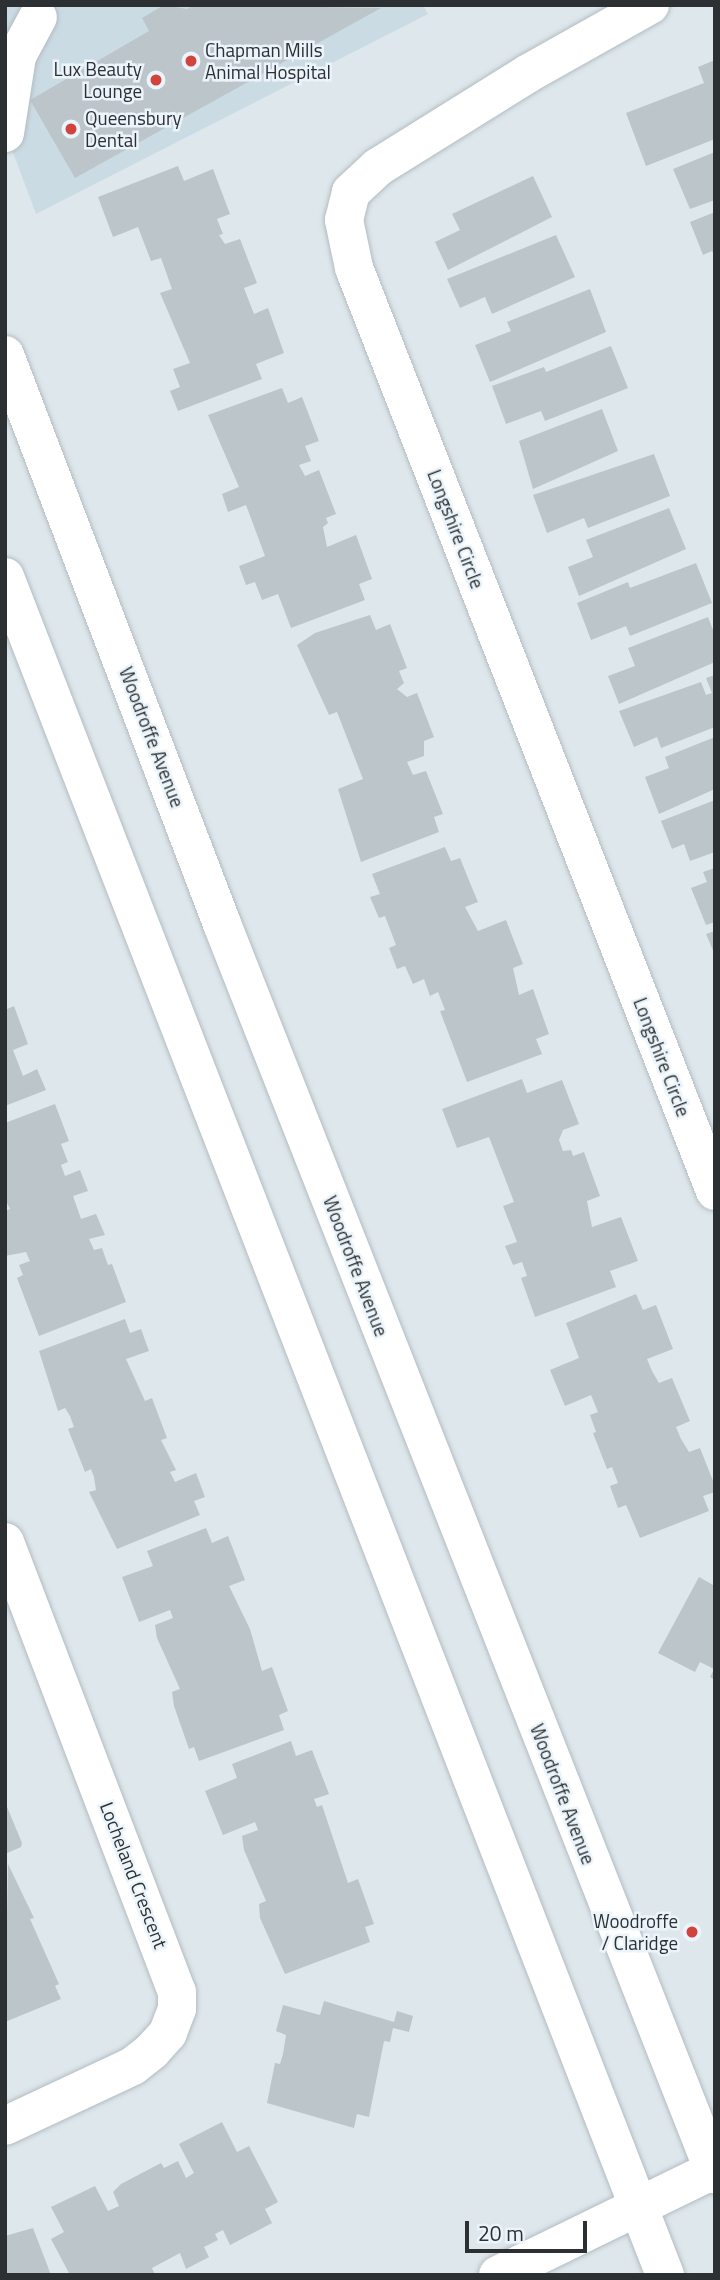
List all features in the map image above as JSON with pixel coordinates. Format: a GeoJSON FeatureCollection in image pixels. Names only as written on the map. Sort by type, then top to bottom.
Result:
{"type":"FeatureCollection","features":[{"type":"Feature","properties":{"kind":"main road","name":"Longshire Circle"},"geometry":{"type":"LineString","coordinates":[[650,5],[529,73],[378,167],[351,192],[344,220],[354,268],[715,1191]]}},
{"type":"Feature","properties":{"kind":"main road"},"geometry":{"type":"LineString","coordinates":[[5,133],[17,56],[38,17]]}},
{"type":"Feature","properties":{"kind":"main road","name":"Woodroffe Avenue"},"geometry":{"type":"LineString","coordinates":[[5,355],[222,924],[714,2171]]}},
{"type":"Feature","properties":{"kind":"main road"},"geometry":{"type":"LineString","coordinates":[[5,577],[405,1615],[640,2204],[664,2275]]}},
{"type":"Feature","properties":{"kind":"main road","name":"Locheland Crescent"},"geometry":{"type":"LineString","coordinates":[[5,1542],[177,1992],[177,2010],[168,2033],[152,2052],[133,2066],[5,2126]]}},
{"type":"Feature","properties":{"kind":"main road"},"geometry":{"type":"LineString","coordinates":[[498,2275],[640,2204],[714,2171]]}},
{"type":"Feature","properties":{"kind":"shaded area"},"geometry":{"type":"Polygon","coordinates":[[[5,5],[423,5],[428,14],[36,214],[5,131],[5,5]]]}},
{"type":"Feature","properties":{"kind":"building"},"geometry":{"type":"Polygon","coordinates":[[[164,5],[187,9],[194,5],[381,8],[75,178],[30,100],[149,31],[142,18],[164,5]]]}},
{"type":"Feature","properties":{"kind":"building"},"geometry":{"type":"Polygon","coordinates":[[[715,60],[715,139],[646,166],[626,113],[704,83],[698,67],[715,60]]]}},
{"type":"Feature","properties":{"kind":"building"},"geometry":{"type":"Polygon","coordinates":[[[715,152],[715,200],[690,209],[673,169],[715,152]]]}},
{"type":"Feature","properties":{"kind":"building"},"geometry":{"type":"Polygon","coordinates":[[[178,166],[184,181],[213,169],[230,214],[217,219],[223,234],[219,235],[225,244],[240,239],[257,283],[244,288],[254,314],[268,308],[284,353],[256,364],[262,379],[178,411],[170,391],[180,387],[173,369],[190,363],[160,293],[172,289],[161,258],[151,261],[138,227],[113,237],[98,197],[178,166]]]}},
{"type":"Feature","properties":{"kind":"building"},"geometry":{"type":"Polygon","coordinates":[[[533,176],[552,217],[448,270],[435,242],[460,230],[452,214],[533,176]]]}},
{"type":"Feature","properties":{"kind":"building"},"geometry":{"type":"Polygon","coordinates":[[[715,212],[715,256],[712,251],[703,255],[690,222],[715,212]]]}},
{"type":"Feature","properties":{"kind":"building"},"geometry":{"type":"Polygon","coordinates":[[[556,235],[575,277],[492,314],[485,297],[460,308],[447,279],[556,235]]]}},
{"type":"Feature","properties":{"kind":"building"},"geometry":{"type":"Polygon","coordinates":[[[590,289],[606,332],[490,382],[475,345],[511,331],[507,322],[590,289]]]}},
{"type":"Feature","properties":{"kind":"building"},"geometry":{"type":"Polygon","coordinates":[[[611,346],[628,388],[545,421],[541,411],[506,424],[492,386],[544,367],[546,372],[611,346]]]}},
{"type":"Feature","properties":{"kind":"building"},"geometry":{"type":"Polygon","coordinates":[[[282,388],[288,403],[302,397],[319,441],[305,446],[311,461],[299,465],[305,476],[319,470],[336,514],[326,518],[328,523],[323,527],[327,547],[356,535],[372,579],[359,584],[365,600],[291,628],[278,594],[262,600],[255,582],[246,585],[239,566],[265,556],[246,505],[228,512],[222,494],[239,487],[208,415],[282,388]]]}},
{"type":"Feature","properties":{"kind":"building"},"geometry":{"type":"Polygon","coordinates":[[[602,409],[618,451],[533,489],[519,441],[602,409]]]}},
{"type":"Feature","properties":{"kind":"building"},"geometry":{"type":"Polygon","coordinates":[[[654,454],[670,496],[588,528],[584,518],[547,533],[533,495],[654,454]]]}},
{"type":"Feature","properties":{"kind":"building"},"geometry":{"type":"Polygon","coordinates":[[[669,508],[686,549],[579,596],[568,567],[593,557],[586,540],[669,508]]]}},
{"type":"Feature","properties":{"kind":"building"},"geometry":{"type":"Polygon","coordinates":[[[696,563],[712,603],[630,636],[626,626],[591,640],[577,603],[628,582],[630,588],[696,563]]]}},
{"type":"Feature","properties":{"kind":"building"},"geometry":{"type":"Polygon","coordinates":[[[370,615],[376,630],[390,624],[407,668],[399,671],[404,683],[397,689],[407,697],[417,693],[434,737],[424,741],[424,756],[407,762],[413,775],[426,771],[443,814],[434,817],[439,832],[361,862],[338,789],[363,779],[337,712],[329,715],[297,645],[315,633],[370,615]]]}},
{"type":"Feature","properties":{"kind":"building"},"geometry":{"type":"Polygon","coordinates":[[[708,617],[715,635],[715,662],[619,704],[608,676],[635,666],[628,648],[708,617]]]}},
{"type":"Feature","properties":{"kind":"building"},"geometry":{"type":"Polygon","coordinates":[[[715,675],[715,727],[661,748],[657,737],[634,747],[619,711],[701,682],[706,695],[712,693],[706,678],[715,675]]]}},
{"type":"Feature","properties":{"kind":"building"},"geometry":{"type":"Polygon","coordinates":[[[715,737],[715,789],[659,814],[645,777],[669,768],[665,757],[715,737]]]}},
{"type":"Feature","properties":{"kind":"building"},"geometry":{"type":"Polygon","coordinates":[[[715,800],[715,852],[690,861],[684,844],[672,849],[661,821],[715,800]]]}},
{"type":"Feature","properties":{"kind":"building"},"geometry":{"type":"Polygon","coordinates":[[[445,847],[451,861],[460,858],[478,902],[465,907],[478,931],[506,920],[523,964],[513,968],[519,995],[533,989],[549,1034],[536,1039],[542,1054],[467,1082],[440,1011],[445,1010],[438,992],[430,996],[424,979],[413,984],[405,966],[397,969],[389,948],[396,945],[385,916],[379,918],[370,897],[380,894],[372,874],[445,847]]]}},
{"type":"Feature","properties":{"kind":"building"},"geometry":{"type":"Polygon","coordinates":[[[715,868],[715,922],[706,925],[691,888],[707,882],[703,872],[715,868]]]}},
{"type":"Feature","properties":{"kind":"building"},"geometry":{"type":"Polygon","coordinates":[[[715,931],[715,955],[706,934],[715,931]]]}},
{"type":"Feature","properties":{"kind":"building"},"geometry":{"type":"Polygon","coordinates":[[[14,1006],[28,1044],[13,1050],[23,1076],[37,1069],[46,1090],[5,1106],[5,1010],[14,1006]]]}},
{"type":"Feature","properties":{"kind":"building"},"geometry":{"type":"Polygon","coordinates":[[[522,1079],[527,1093],[562,1080],[579,1124],[563,1130],[559,1140],[563,1151],[571,1150],[573,1156],[584,1152],[600,1196],[587,1201],[592,1227],[621,1217],[638,1261],[610,1271],[616,1287],[535,1317],[521,1278],[527,1276],[522,1262],[513,1265],[505,1246],[517,1242],[503,1206],[514,1202],[489,1137],[457,1148],[442,1109],[522,1079]]]}},
{"type":"Feature","properties":{"kind":"building"},"geometry":{"type":"Polygon","coordinates":[[[55,1104],[69,1141],[61,1144],[68,1162],[61,1165],[65,1176],[80,1170],[88,1191],[73,1196],[81,1219],[96,1214],[105,1235],[89,1239],[94,1250],[102,1248],[108,1265],[112,1264],[126,1302],[39,1336],[17,1278],[23,1275],[19,1265],[30,1261],[26,1252],[5,1256],[5,1211],[10,1209],[5,1199],[5,1123],[55,1104]]]}},
{"type":"Feature","properties":{"kind":"building"},"geometry":{"type":"Polygon","coordinates":[[[636,1294],[643,1310],[656,1305],[673,1349],[647,1359],[659,1383],[672,1378],[690,1421],[676,1427],[689,1452],[700,1448],[715,1486],[715,1492],[703,1496],[709,1511],[640,1538],[626,1505],[618,1508],[610,1486],[618,1483],[612,1467],[607,1469],[593,1433],[596,1432],[590,1415],[598,1412],[591,1395],[565,1406],[550,1370],[579,1358],[566,1323],[636,1294]]]}},
{"type":"Feature","properties":{"kind":"building"},"geometry":{"type":"Polygon","coordinates":[[[125,1319],[130,1333],[141,1329],[149,1351],[126,1359],[145,1401],[152,1398],[167,1438],[161,1440],[176,1470],[170,1472],[175,1482],[196,1473],[205,1497],[194,1501],[200,1515],[117,1549],[89,1492],[96,1490],[94,1477],[91,1469],[85,1472],[68,1429],[74,1427],[70,1416],[65,1408],[58,1411],[39,1351],[125,1319]]]}},
{"type":"Feature","properties":{"kind":"building"},"geometry":{"type":"Polygon","coordinates":[[[206,1528],[212,1543],[228,1536],[245,1580],[229,1586],[250,1629],[262,1671],[272,1667],[288,1711],[279,1715],[284,1730],[199,1761],[194,1747],[189,1749],[174,1706],[172,1692],[180,1689],[157,1638],[155,1625],[173,1618],[170,1610],[139,1622],[122,1577],[153,1566],[147,1551],[206,1528]]]}},
{"type":"Feature","properties":{"kind":"building"},"geometry":{"type":"Polygon","coordinates":[[[699,1577],[713,1585],[715,1581],[715,1680],[710,1677],[714,1669],[700,1662],[695,1672],[658,1653],[699,1577]]]}},
{"type":"Feature","properties":{"kind":"building"},"geometry":{"type":"Polygon","coordinates":[[[291,1741],[296,1756],[312,1750],[329,1794],[314,1799],[317,1807],[322,1805],[348,1883],[358,1879],[374,1924],[365,1927],[370,1942],[285,1974],[260,1918],[259,1904],[266,1901],[244,1850],[242,1836],[258,1830],[255,1822],[223,1835],[205,1791],[237,1778],[232,1764],[291,1741]]]}},
{"type":"Feature","properties":{"kind":"building"},"geometry":{"type":"Polygon","coordinates":[[[5,1802],[22,1843],[21,1847],[5,1854],[5,1802]]]}},
{"type":"Feature","properties":{"kind":"building"},"geometry":{"type":"Polygon","coordinates":[[[8,1864],[34,1918],[30,1919],[59,1984],[55,1986],[61,1999],[5,2022],[8,1864]]]}},
{"type":"Feature","properties":{"kind":"building"},"geometry":{"type":"Polygon","coordinates":[[[324,2001],[394,2022],[397,2011],[413,2016],[409,2032],[393,2028],[390,2042],[384,2041],[369,2117],[357,2114],[354,2128],[267,2103],[275,2063],[280,2064],[283,2054],[286,2035],[276,2031],[283,2005],[320,2015],[324,2001]]]}},
{"type":"Feature","properties":{"kind":"building"},"geometry":{"type":"Polygon","coordinates":[[[222,2122],[237,2152],[249,2146],[278,2202],[265,2209],[272,2223],[230,2245],[223,2230],[215,2234],[218,2240],[204,2247],[209,2257],[186,2269],[180,2253],[152,2268],[155,2275],[70,2275],[51,2239],[64,2232],[51,2207],[95,2186],[108,2211],[119,2206],[113,2192],[121,2184],[161,2163],[164,2168],[178,2161],[186,2178],[194,2173],[179,2144],[222,2122]]]}},
{"type":"Feature","properties":{"kind":"building"},"geometry":{"type":"Polygon","coordinates":[[[33,2228],[51,2275],[5,2275],[5,2236],[33,2228]]]}},
{"type":"Feature","properties":{"kind":"place","name":"Chapman Mills Animal Hospital"},"geometry":{"type":"Point","coordinates":[191,61]}},
{"type":"Feature","properties":{"kind":"place","name":"Lux Beauty Lounge"},"geometry":{"type":"Point","coordinates":[156,80]}},
{"type":"Feature","properties":{"kind":"place","name":"Queensbury Dental"},"geometry":{"type":"Point","coordinates":[71,129]}},
{"type":"Feature","properties":{"kind":"place","name":"Woodroffe / Claridge"},"geometry":{"type":"Point","coordinates":[692,1932]}}]}
